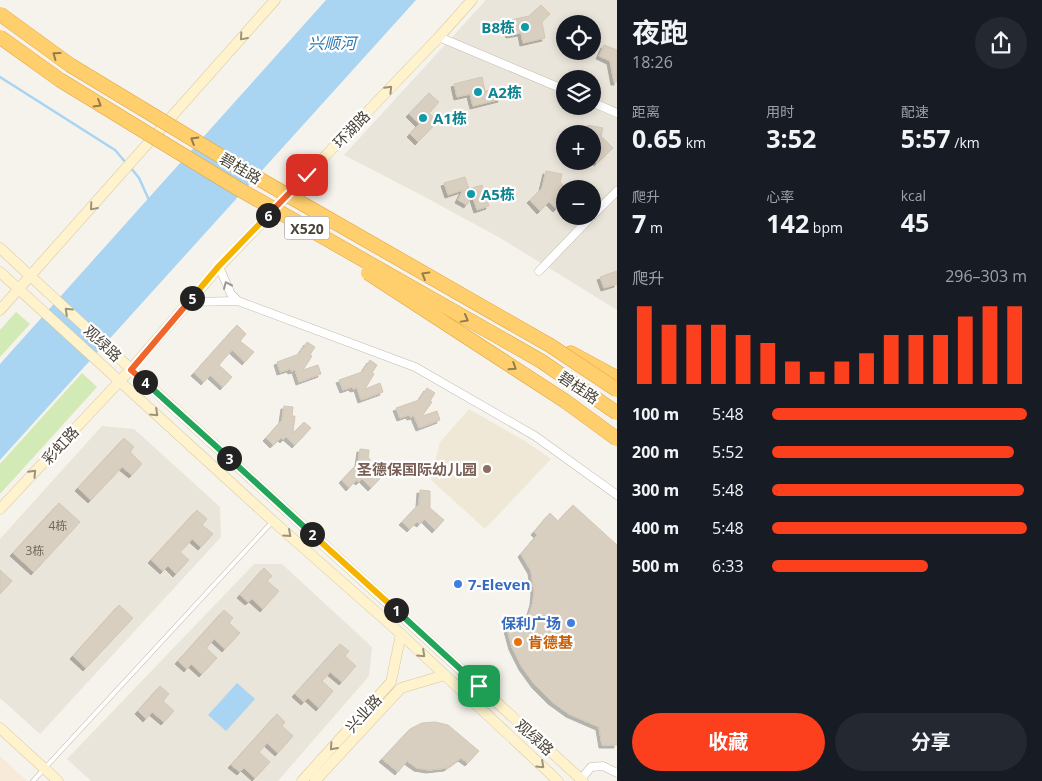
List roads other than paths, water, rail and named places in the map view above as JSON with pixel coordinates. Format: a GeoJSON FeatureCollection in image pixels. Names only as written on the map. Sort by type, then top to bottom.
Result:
{"type":"FeatureCollection","features":[{"type":"Feature","properties":{"kind":"highway","name":"碧桂路"},"geometry":{"type":"LineString","coordinates":[[0,14],[78,70],[247,172],[551,346],[617,390]]}},
{"type":"Feature","properties":{"kind":"highway","name":"碧桂路"},"geometry":{"type":"LineString","coordinates":[[0,37],[60,80],[222,178],[541,362],[617,412]]}},
{"type":"Feature","properties":{"kind":"highway"},"geometry":{"type":"LineString","coordinates":[[222,178],[565,401],[617,439]]}},
{"type":"Feature","properties":{"kind":"highway"},"geometry":{"type":"LineString","coordinates":[[454,291],[617,378]]}},
{"type":"Feature","properties":{"kind":"main road"},"geometry":{"type":"LineString","coordinates":[[0,310],[275,0]]}},
{"type":"Feature","properties":{"kind":"main road","name":"环湖路"},"geometry":{"type":"LineString","coordinates":[[131,370],[218,267],[439,37],[472,0]]}},
{"type":"Feature","properties":{"kind":"main road","name":"观绿路"},"geometry":{"type":"LineString","coordinates":[[0,248],[131,370],[582,780]]}},
{"type":"Feature","properties":{"kind":"main road","name":"观绿路"},"geometry":{"type":"LineString","coordinates":[[0,272],[273,521],[401,634],[558,781]]}},
{"type":"Feature","properties":{"kind":"main road","name":"彩虹路"},"geometry":{"type":"LineString","coordinates":[[0,509],[131,370]]}},
{"type":"Feature","properties":{"kind":"main road","name":"兴业路"},"geometry":{"type":"LineString","coordinates":[[302,781],[391,682],[401,634]]}},
{"type":"Feature","properties":{"kind":"main road","name":"兴业路"},"geometry":{"type":"LineString","coordinates":[[315,781],[400,688],[445,676]]}},
{"type":"Feature","properties":{"kind":"main road"},"geometry":{"type":"LineString","coordinates":[[0,728],[58,781]]}},
{"type":"Feature","properties":{"kind":"street"},"geometry":{"type":"LineString","coordinates":[[439,37],[556,86]]}},
{"type":"Feature","properties":{"kind":"street"},"geometry":{"type":"LineString","coordinates":[[601,106],[617,113]]}},
{"type":"Feature","properties":{"kind":"street"},"geometry":{"type":"LineString","coordinates":[[601,207],[617,190]]}},
{"type":"Feature","properties":{"kind":"street"},"geometry":{"type":"LineString","coordinates":[[539,271],[583,225]]}},
{"type":"Feature","properties":{"kind":"street"},"geometry":{"type":"LineString","coordinates":[[218,267],[231,294],[238,302]]}},
{"type":"Feature","properties":{"kind":"street"},"geometry":{"type":"LineString","coordinates":[[188,302],[238,302],[415,367],[535,436],[617,495]]}},
{"type":"Feature","properties":{"kind":"street"},"geometry":{"type":"LineString","coordinates":[[582,780],[591,767],[603,766],[617,772]]}},
{"type":"Feature","properties":{"kind":"lane"},"geometry":{"type":"LineString","coordinates":[[33,781],[273,521]]}},
{"type":"Feature","properties":{"kind":"water","name":"兴顺河"},"geometry":{"type":"Polygon","coordinates":[[[326,0],[416,0],[0,460],[0,364],[326,0]]]}},
{"type":"Feature","properties":{"kind":"water"},"geometry":{"type":"Polygon","coordinates":[[[237,683],[255,699],[226,731],[208,715],[237,683]]]}},
{"type":"Feature","properties":{"kind":"waterway"},"geometry":{"type":"LineString","coordinates":[[0,77],[115,150],[127,164]]}},
{"type":"Feature","properties":{"kind":"waterway"},"geometry":{"type":"LineString","coordinates":[[131,168],[139,178],[149,200]]}},
{"type":"Feature","properties":{"kind":"place","name":"B8栋"},"geometry":{"type":"Point","coordinates":[525,27]}},
{"type":"Feature","properties":{"kind":"place","name":"A2栋"},"geometry":{"type":"Point","coordinates":[478,92]}},
{"type":"Feature","properties":{"kind":"place","name":"A1栋"},"geometry":{"type":"Point","coordinates":[423,118]}},
{"type":"Feature","properties":{"kind":"place","name":"A5栋"},"geometry":{"type":"Point","coordinates":[471,194]}},
{"type":"Feature","properties":{"kind":"place","name":"圣德保国际幼儿园"},"geometry":{"type":"Point","coordinates":[487,469]}},
{"type":"Feature","properties":{"kind":"place","name":"7-Eleven"},"geometry":{"type":"Point","coordinates":[458,584]}},
{"type":"Feature","properties":{"kind":"place","name":"保利广场"},"geometry":{"type":"Point","coordinates":[571,623]}},
{"type":"Feature","properties":{"kind":"place","name":"肯德基"},"geometry":{"type":"Point","coordinates":[518,642]}}]}
